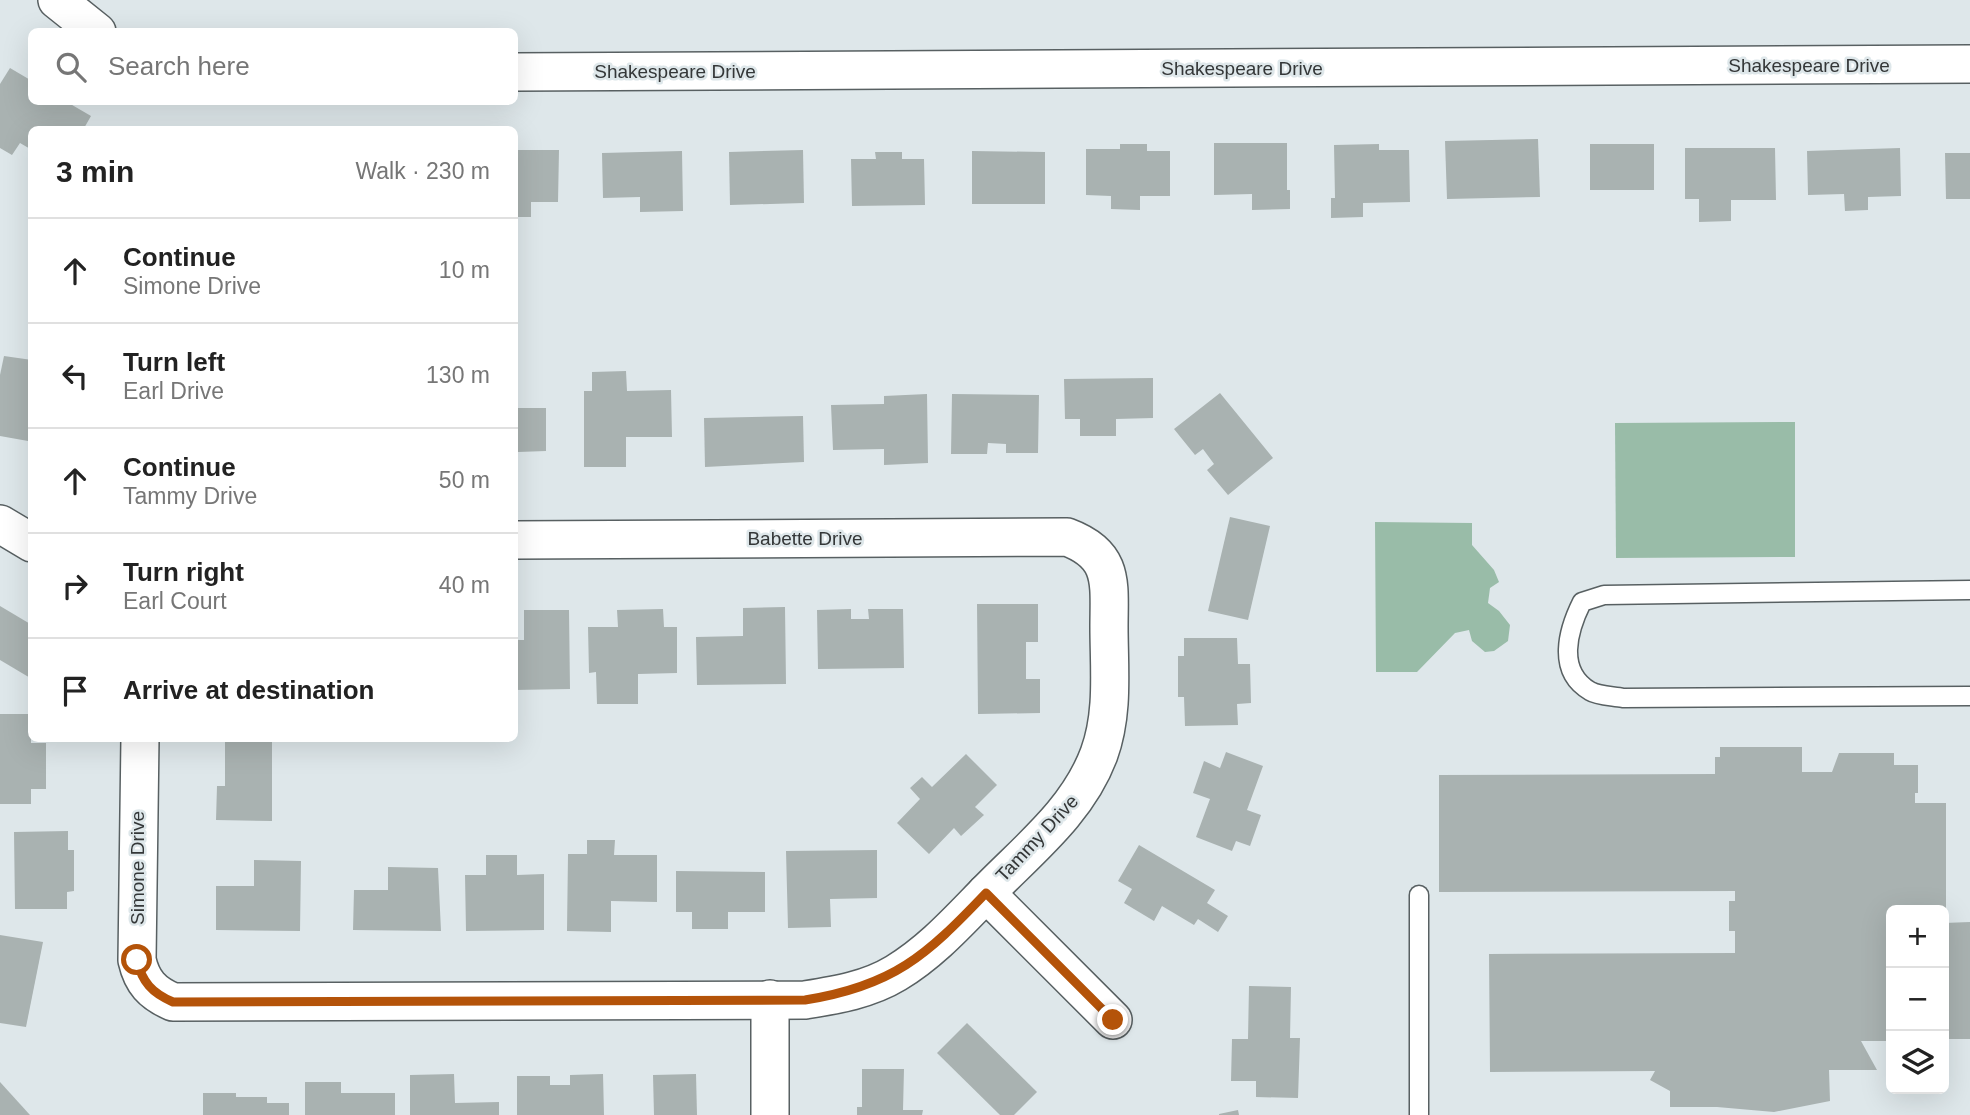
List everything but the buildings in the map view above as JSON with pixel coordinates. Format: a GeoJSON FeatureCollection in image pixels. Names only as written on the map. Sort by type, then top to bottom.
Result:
{"type":"FeatureCollection","features":[{"type":"Feature","properties":{"kind":"street"},"geometry":{"type":"LineString","coordinates":[[57,0],[92,28]]}},
{"type":"Feature","properties":{"kind":"street","name":"Shakespeare Drive"},"geometry":{"type":"LineString","coordinates":[[518,72],[1970,64]]}},
{"type":"Feature","properties":{"kind":"street"},"geometry":{"type":"LineString","coordinates":[[0,524],[28,541]]}},
{"type":"Feature","properties":{"kind":"street","name":"Babette Drive"},"geometry":{"type":"LineString","coordinates":[[518,540],[1067,537],[1093,549]]}},
{"type":"Feature","properties":{"kind":"street","name":"Tammy Drive"},"geometry":{"type":"LineString","coordinates":[[153,992],[173,1002],[770,999],[820,998],[866,988],[921,958],[1078,796],[1104,740],[1110,694],[1109,580],[1105,566],[1093,549]]}},
{"type":"Feature","properties":{"kind":"street","name":"Simone Drive"},"geometry":{"type":"LineString","coordinates":[[140,742],[137,960],[140,975],[153,992]]}},
{"type":"Feature","properties":{"kind":"street"},"geometry":{"type":"LineString","coordinates":[[986,893],[1113,1020]]}},
{"type":"Feature","properties":{"kind":"street"},"geometry":{"type":"LineString","coordinates":[[770,999],[770,1115]]}},
{"type":"Feature","properties":{"kind":"lane"},"geometry":{"type":"LineString","coordinates":[[1970,590],[1604,595],[1582,603],[1570,625],[1566,651],[1572,672],[1591,691],[1623,698],[1970,696]]}},
{"type":"Feature","properties":{"kind":"lane"},"geometry":{"type":"LineString","coordinates":[[1419,895],[1419,1115]]}},
{"type":"Feature","properties":{"kind":"green space"},"geometry":{"type":"Polygon","coordinates":[[[1795,422],[1795,557],[1616,558],[1615,423],[1795,422]]]}},
{"type":"Feature","properties":{"kind":"green space"},"geometry":{"type":"Polygon","coordinates":[[[1375,522],[1472,523],[1472,545],[1494,570],[1499,582],[1490,588],[1488,603],[1499,611],[1510,625],[1508,641],[1494,651],[1485,652],[1472,641],[1469,630],[1455,633],[1417,672],[1376,672],[1375,522]]]}},
{"type":"Feature","properties":{"kind":"route"},"geometry":{"type":"LineString","coordinates":[[137,960],[144,982],[153,992],[173,1002],[805,1000],[866,988],[894,974],[921,958],[986,893],[1113,1020]]}}]}
